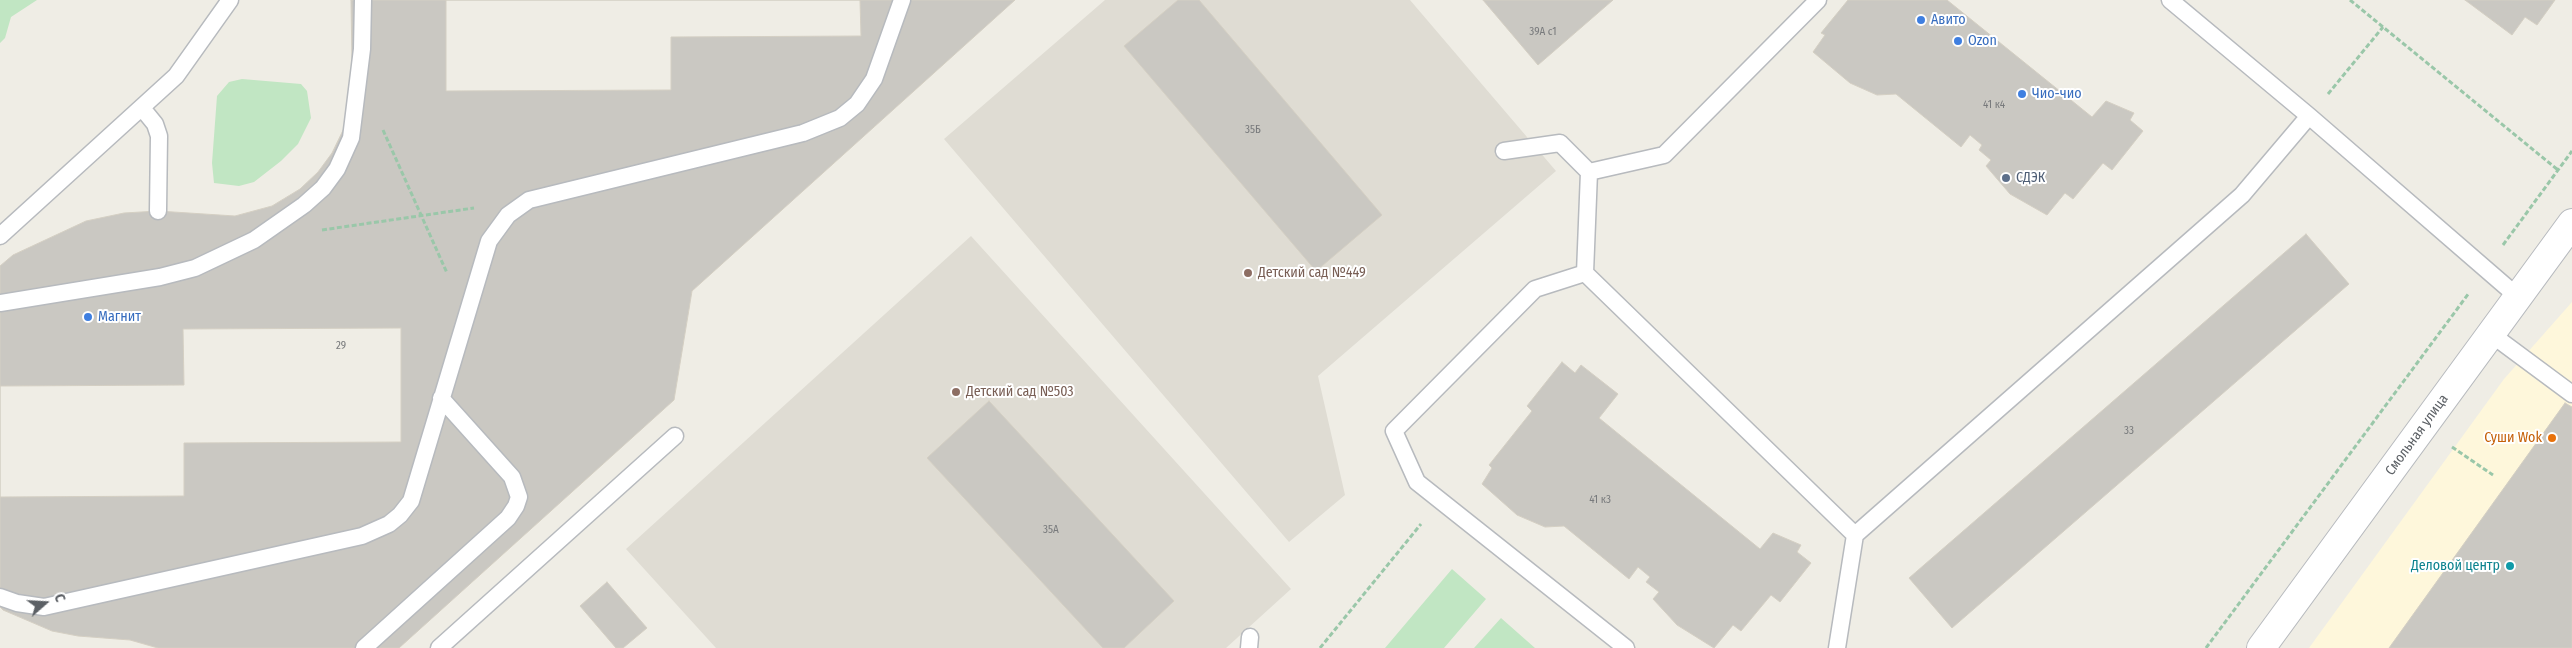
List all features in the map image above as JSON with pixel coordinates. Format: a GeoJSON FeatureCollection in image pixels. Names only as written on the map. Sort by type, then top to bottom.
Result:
{"type":"FeatureCollection","features":[{"type":"Feature","properties":{"kind":"street","name":"Смольная улица"},"geometry":{"type":"LineString","coordinates":[[2261,648],[2572,223]]}},
{"type":"Feature","properties":{"kind":"lane"},"geometry":{"type":"LineString","coordinates":[[0,236],[142,108],[185,64],[230,0]]}},
{"type":"Feature","properties":{"kind":"lane"},"geometry":{"type":"LineString","coordinates":[[0,303],[160,277],[194,268],[254,240],[304,205],[322,188],[337,169],[351,138],[362,49],[362,0]]}},
{"type":"Feature","properties":{"kind":"lane"},"geometry":{"type":"LineString","coordinates":[[0,597],[17,603],[44,607],[378,531],[400,515],[411,501],[489,241],[508,215],[530,200],[803,133],[840,118],[857,104],[874,79],[902,0]]}},
{"type":"Feature","properties":{"kind":"lane"},"geometry":{"type":"LineString","coordinates":[[1589,172],[1664,155],[1818,0]]}},
{"type":"Feature","properties":{"kind":"lane"},"geometry":{"type":"LineString","coordinates":[[2170,0],[2309,116],[2518,297]]}},
{"type":"Feature","properties":{"kind":"lane"},"geometry":{"type":"LineString","coordinates":[[142,108],[155,124],[159,136],[158,211]]}},
{"type":"Feature","properties":{"kind":"lane"},"geometry":{"type":"LineString","coordinates":[[1837,648],[1855,534],[2242,195],[2309,116]]}},
{"type":"Feature","properties":{"kind":"lane"},"geometry":{"type":"LineString","coordinates":[[1504,151],[1560,143],[1589,172],[1585,273],[1855,534]]}},
{"type":"Feature","properties":{"kind":"lane"},"geometry":{"type":"LineString","coordinates":[[1585,273],[1535,289],[1394,430],[1417,482],[1626,648]]}},
{"type":"Feature","properties":{"kind":"lane"},"geometry":{"type":"LineString","coordinates":[[2491,334],[2572,394]]}},
{"type":"Feature","properties":{"kind":"lane"},"geometry":{"type":"LineString","coordinates":[[364,648],[508,518],[516,506],[519,497],[512,477],[441,398]]}},
{"type":"Feature","properties":{"kind":"lane"},"geometry":{"type":"LineString","coordinates":[[440,648],[675,436]]}},
{"type":"Feature","properties":{"kind":"path"},"geometry":{"type":"LineString","coordinates":[[2350,0],[2558,170]]}},
{"type":"Feature","properties":{"kind":"path"},"geometry":{"type":"LineString","coordinates":[[2309,116],[2383,27]]}},
{"type":"Feature","properties":{"kind":"path"},"geometry":{"type":"LineString","coordinates":[[383,129],[466,316]]}},
{"type":"Feature","properties":{"kind":"path"},"geometry":{"type":"LineString","coordinates":[[2206,648],[2572,151]]}},
{"type":"Feature","properties":{"kind":"path"},"geometry":{"type":"LineString","coordinates":[[313,232],[530,200]]}},
{"type":"Feature","properties":{"kind":"path"},"geometry":{"type":"LineString","coordinates":[[1320,648],[1440,500]]}},
{"type":"Feature","properties":{"kind":"shaded area","name":"Детский сад №449"},"geometry":{"type":"Polygon","coordinates":[[[1105,0],[1410,0],[1556,171],[1318,376],[1345,495],[1289,542],[944,139],[1105,0]]]}},
{"type":"Feature","properties":{"kind":"shaded area","name":"Детский сад №503"},"geometry":{"type":"Polygon","coordinates":[[[971,236],[1291,589],[1226,648],[716,648],[626,549],[971,236]]]}},
{"type":"Feature","properties":{"kind":"shaded area"},"geometry":{"type":"Polygon","coordinates":[[[2572,302],[2572,648],[2309,648],[2504,379],[2572,302]]]}},
{"type":"Feature","properties":{"kind":"green space"},"geometry":{"type":"Polygon","coordinates":[[[0,0],[37,0],[11,17],[5,38],[0,43],[0,0]]]}},
{"type":"Feature","properties":{"kind":"green space"},"geometry":{"type":"Polygon","coordinates":[[[242,79],[301,84],[307,91],[311,118],[298,144],[281,161],[254,182],[239,186],[214,183],[212,163],[217,96],[229,82],[242,79]]]}},
{"type":"Feature","properties":{"kind":"green space"},"geometry":{"type":"Polygon","coordinates":[[[1452,569],[1486,599],[1444,648],[1385,648],[1452,569]]]}},
{"type":"Feature","properties":{"kind":"green space"},"geometry":{"type":"Polygon","coordinates":[[[1501,618],[1535,648],[1474,648],[1501,618]]]}},
{"type":"Feature","properties":{"kind":"building"},"geometry":{"type":"Polygon","coordinates":[[[351,0],[1015,0],[692,291],[674,400],[399,648],[158,648],[130,640],[78,636],[52,631],[3,610],[0,607],[0,266],[13,255],[86,221],[124,213],[158,211],[235,216],[272,206],[300,189],[318,172],[332,153],[347,122],[352,63],[351,0]]]}},
{"type":"Feature","properties":{"kind":"building"},"geometry":{"type":"Polygon","coordinates":[[[446,0],[860,0],[861,36],[671,37],[671,90],[446,91],[446,0]]]}},
{"type":"Feature","properties":{"kind":"building"},"geometry":{"type":"Polygon","coordinates":[[[1178,0],[1199,0],[1382,215],[1316,271],[1124,46],[1178,0]]]}},
{"type":"Feature","properties":{"kind":"building"},"geometry":{"type":"Polygon","coordinates":[[[1483,0],[1613,0],[1538,65],[1483,0]]]}},
{"type":"Feature","properties":{"kind":"building"},"geometry":{"type":"Polygon","coordinates":[[[1848,0],[1947,0],[2092,117],[2106,101],[2134,113],[2130,120],[2143,131],[2112,170],[2103,163],[2073,199],[2065,193],[2047,215],[2010,194],[1986,166],[1991,160],[1979,150],[1982,145],[1970,135],[1961,147],[1896,94],[1877,95],[1850,83],[1813,52],[1825,35],[1821,33],[1848,0]]]}},
{"type":"Feature","properties":{"kind":"building"},"geometry":{"type":"Polygon","coordinates":[[[2465,0],[2555,0],[2537,25],[2525,17],[2512,35],[2465,0]]]}},
{"type":"Feature","properties":{"kind":"building"},"geometry":{"type":"Polygon","coordinates":[[[2306,234],[2349,284],[1952,628],[1909,578],[2306,234]]]}},
{"type":"Feature","properties":{"kind":"building"},"geometry":{"type":"Polygon","coordinates":[[[401,328],[401,442],[184,443],[184,496],[0,497],[0,386],[184,385],[183,329],[401,328]]]}},
{"type":"Feature","properties":{"kind":"building"},"geometry":{"type":"Polygon","coordinates":[[[1562,362],[1575,373],[1581,365],[1618,394],[1599,418],[1760,549],[1773,533],[1801,545],[1797,552],[1811,563],[1780,602],[1771,595],[1741,631],[1733,625],[1714,648],[1677,625],[1653,599],[1659,592],[1646,582],[1650,577],[1638,567],[1629,579],[1564,526],[1545,527],[1517,515],[1482,484],[1492,468],[1489,465],[1532,411],[1527,406],[1562,362]]]}},
{"type":"Feature","properties":{"kind":"building"},"geometry":{"type":"Polygon","coordinates":[[[989,401],[1174,601],[1124,648],[1103,648],[927,458],[989,401]]]}},
{"type":"Feature","properties":{"kind":"building","name":"Деловой центр"},"geometry":{"type":"Polygon","coordinates":[[[2565,403],[2572,407],[2572,648],[2389,648],[2565,403]]]}},
{"type":"Feature","properties":{"kind":"building"},"geometry":{"type":"Polygon","coordinates":[[[607,582],[647,628],[623,648],[616,648],[580,606],[607,582]]]}},
{"type":"Feature","properties":{"kind":"place","name":"Авито"},"geometry":{"type":"Point","coordinates":[1921,20]}},
{"type":"Feature","properties":{"kind":"place","name":"Ozon"},"geometry":{"type":"Point","coordinates":[1958,41]}},
{"type":"Feature","properties":{"kind":"place","name":"Чио-чио"},"geometry":{"type":"Point","coordinates":[2022,94]}},
{"type":"Feature","properties":{"kind":"place","name":"СДЭК"},"geometry":{"type":"Point","coordinates":[2006,178]}},
{"type":"Feature","properties":{"kind":"place","name":"Детский сад №449"},"geometry":{"type":"Point","coordinates":[1248,273]}},
{"type":"Feature","properties":{"kind":"place","name":"Магнит"},"geometry":{"type":"Point","coordinates":[88,317]}},
{"type":"Feature","properties":{"kind":"place","name":"Детский сад №503"},"geometry":{"type":"Point","coordinates":[956,392]}},
{"type":"Feature","properties":{"kind":"place","name":"Суши Wok"},"geometry":{"type":"Point","coordinates":[2552,438]}},
{"type":"Feature","properties":{"kind":"place","name":"Деловой центр"},"geometry":{"type":"Point","coordinates":[2510,566]}}]}
